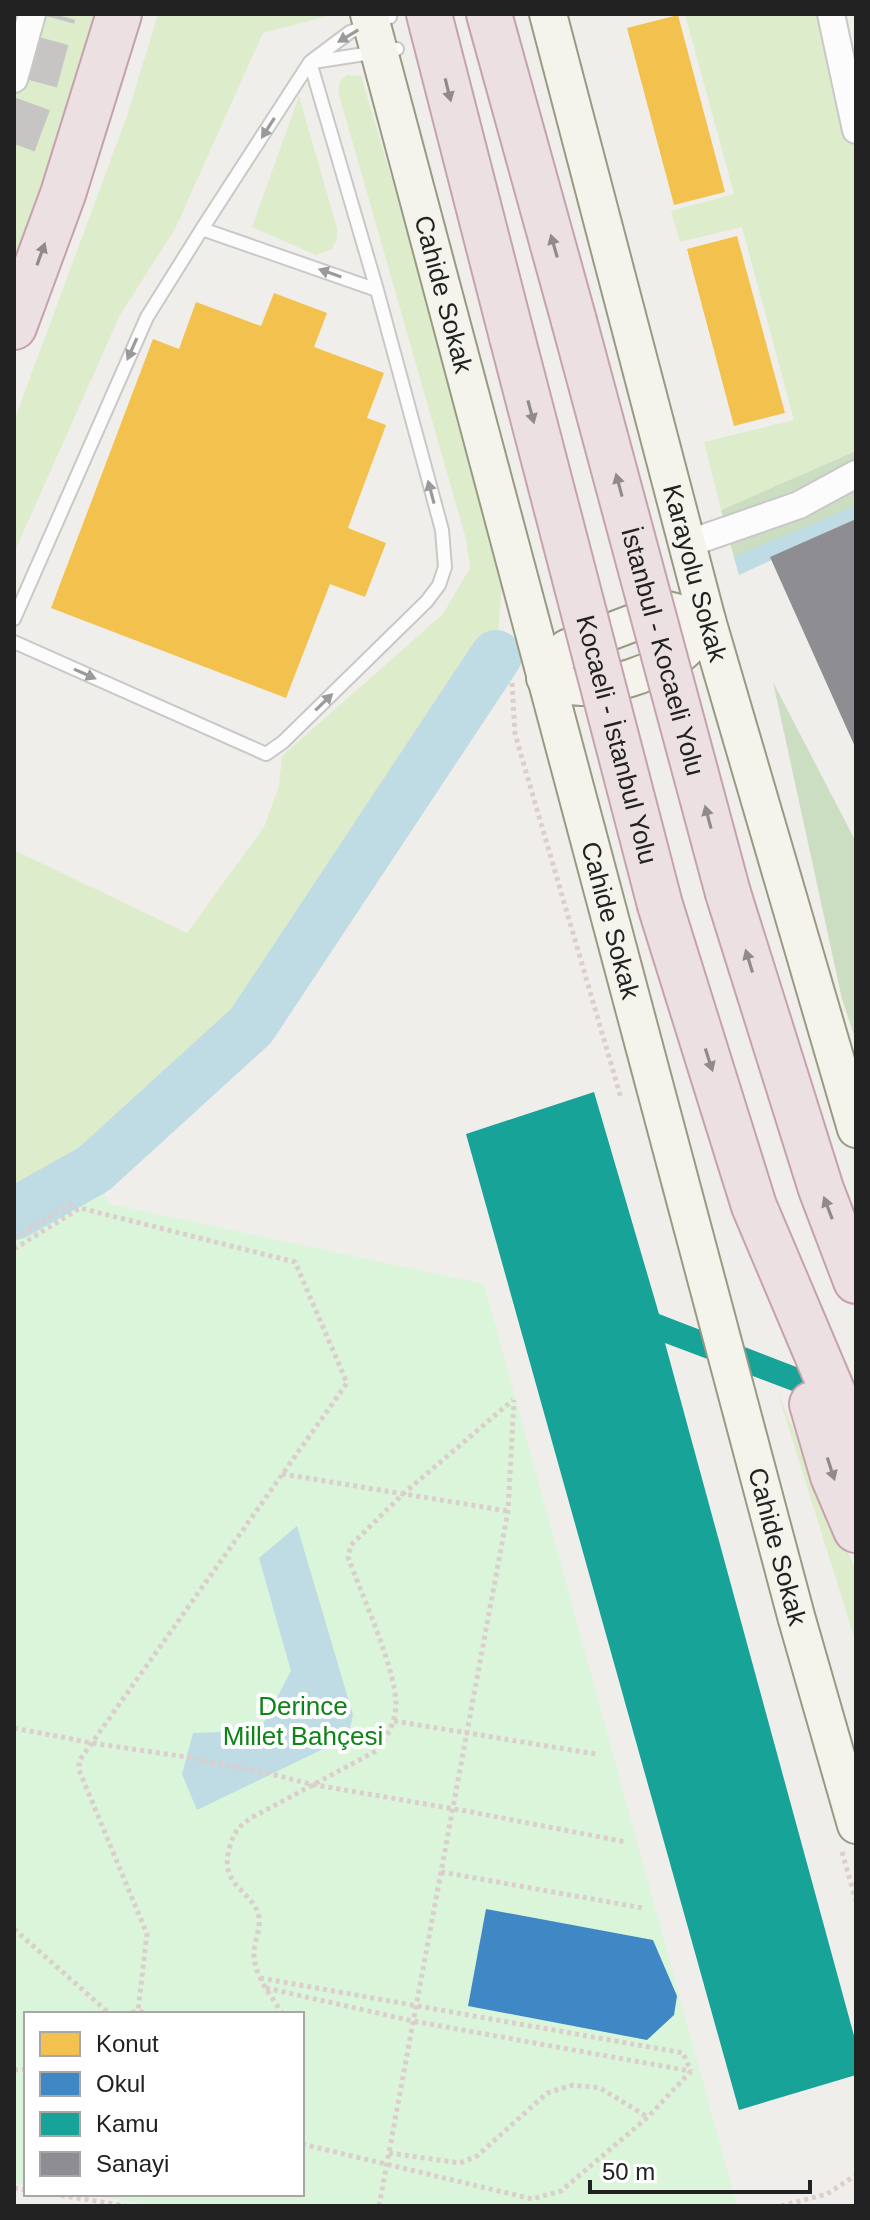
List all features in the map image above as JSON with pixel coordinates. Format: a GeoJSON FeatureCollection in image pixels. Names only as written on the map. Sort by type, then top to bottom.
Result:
{"type":"FeatureCollection","features":[{"type":"Feature","properties":{"kind":"highway"},"geometry":{"type":"LineString","coordinates":[[14,327],[63,194],[119,14]]}},
{"type":"Feature","properties":{"kind":"highway","name":"İstanbul - Kocaeli Yolu"},"geometry":{"type":"LineString","coordinates":[[489,14],[728,893],[821,1189],[856,1281]]}},
{"type":"Feature","properties":{"kind":"highway","name":"Kocaeli - İstanbul Yolu"},"geometry":{"type":"LineString","coordinates":[[389,26],[512,337],[660,905],[754,1206],[856,1447]]}},
{"type":"Feature","properties":{"kind":"highway"},"geometry":{"type":"LineString","coordinates":[[754,1206],[833,1476],[856,1530]]}},
{"type":"Feature","properties":{"kind":"main road","name":"Karayolu Sokak"},"geometry":{"type":"LineString","coordinates":[[548,14],[707,620],[856,1129]]}},
{"type":"Feature","properties":{"kind":"main road","name":"Cahide Sokak"},"geometry":{"type":"LineString","coordinates":[[389,26],[813,1612],[856,1745]]}},
{"type":"Feature","properties":{"kind":"main road","name":"Cahide Sokak"},"geometry":{"type":"LineString","coordinates":[[389,26],[561,672],[792,1601],[856,1825]]}},
{"type":"Feature","properties":{"kind":"main road"},"geometry":{"type":"LineString","coordinates":[[561,672],[677,604],[698,584]]}},
{"type":"Feature","properties":{"kind":"main road"},"geometry":{"type":"LineString","coordinates":[[561,672],[597,686],[640,674],[679,655],[691,644],[707,620],[667,610]]}},
{"type":"Feature","properties":{"kind":"main road"},"geometry":{"type":"LineString","coordinates":[[679,655],[695,656],[720,664]]}},
{"type":"Feature","properties":{"kind":"street"},"geometry":{"type":"LineString","coordinates":[[14,79],[32,14]]}},
{"type":"Feature","properties":{"kind":"street"},"geometry":{"type":"LineString","coordinates":[[831,14],[856,130]]}},
{"type":"Feature","properties":{"kind":"street"},"geometry":{"type":"LineString","coordinates":[[687,544],[799,505],[856,474]]}},
{"type":"Feature","properties":{"kind":"lane"},"geometry":{"type":"LineString","coordinates":[[14,619],[147,317],[202,229],[310,62],[350,32],[389,26]]}},
{"type":"Feature","properties":{"kind":"lane"},"geometry":{"type":"LineString","coordinates":[[310,62],[389,26]]}},
{"type":"Feature","properties":{"kind":"lane"},"geometry":{"type":"LineString","coordinates":[[14,642],[266,754],[283,742],[362,666],[439,585],[445,567],[442,530],[377,290],[310,62]]}},
{"type":"Feature","properties":{"kind":"lane"},"geometry":{"type":"LineString","coordinates":[[202,229],[377,290]]}},
{"type":"Feature","properties":{"kind":"path"},"geometry":{"type":"LineString","coordinates":[[14,1238],[74,1202]]}},
{"type":"Feature","properties":{"kind":"path"},"geometry":{"type":"LineString","coordinates":[[14,1249],[80,1208],[295,1262],[347,1383],[79,1761],[79,1770],[147,1934],[138,2011]]}},
{"type":"Feature","properties":{"kind":"path"},"geometry":{"type":"LineString","coordinates":[[282,2012],[260,1978],[254,1959],[259,1918],[256,1909],[230,1876],[227,1864],[234,1833],[240,1825],[310,1784],[376,1751],[388,1734],[396,1707],[393,1680],[348,1557],[351,1545],[403,1494],[514,1400],[508,1511],[379,2206]]}},
{"type":"Feature","properties":{"kind":"path"},"geometry":{"type":"LineString","coordinates":[[282,1474],[508,1511]]}},
{"type":"Feature","properties":{"kind":"path"},"geometry":{"type":"LineString","coordinates":[[394,1721],[596,1754]]}},
{"type":"Feature","properties":{"kind":"path"},"geometry":{"type":"LineString","coordinates":[[14,1728],[186,1757],[310,1784],[626,1842]]}},
{"type":"Feature","properties":{"kind":"path"},"geometry":{"type":"LineString","coordinates":[[441,1872],[643,1908]]}},
{"type":"Feature","properties":{"kind":"path"},"geometry":{"type":"LineString","coordinates":[[14,1929],[108,2012]]}},
{"type":"Feature","properties":{"kind":"path"},"geometry":{"type":"LineString","coordinates":[[260,1978],[683,2053],[691,2071]]}},
{"type":"Feature","properties":{"kind":"path"},"geometry":{"type":"LineString","coordinates":[[266,1988],[413,2021],[691,2071]]}},
{"type":"Feature","properties":{"kind":"path"},"geometry":{"type":"LineString","coordinates":[[133,2012],[142,2012]]}},
{"type":"Feature","properties":{"kind":"path"},"geometry":{"type":"LineString","coordinates":[[304,2144],[532,2199],[545,2197],[561,2191],[648,2117],[691,2071]]}},
{"type":"Feature","properties":{"kind":"path"},"geometry":{"type":"LineString","coordinates":[[389,2153],[460,2163],[477,2156],[547,2093],[573,2085],[600,2088],[648,2117]]}},
{"type":"Feature","properties":{"kind":"path"},"geometry":{"type":"LineString","coordinates":[[781,2206],[827,2194],[856,2175]]}},
{"type":"Feature","properties":{"kind":"path"},"geometry":{"type":"LineString","coordinates":[[65,2196],[126,2206]]}},
{"type":"Feature","properties":{"kind":"green space"},"geometry":{"type":"Polygon","coordinates":[[[32,14],[99,14],[72,112],[14,271],[14,79],[32,14]]]}},
{"type":"Feature","properties":{"kind":"green space"},"geometry":{"type":"Polygon","coordinates":[[[158,14],[335,14],[263,33],[175,229],[120,315],[14,553],[14,421],[127,116],[158,14]]]}},
{"type":"Feature","properties":{"kind":"green space"},"geometry":{"type":"Polygon","coordinates":[[[685,14],[831,14],[856,130],[856,451],[721,510],[704,442],[794,420],[742,227],[680,242],[671,211],[734,194],[685,14]]]}},
{"type":"Feature","properties":{"kind":"green space"},"geometry":{"type":"Polygon","coordinates":[[[347,75],[361,76],[488,502],[502,586],[496,656],[245,1026],[94,1169],[14,1212],[14,850],[187,933],[264,827],[279,786],[282,756],[443,614],[470,568],[466,539],[338,91],[340,81],[347,75]]]}},
{"type":"Feature","properties":{"kind":"green space"},"geometry":{"type":"Polygon","coordinates":[[[299,96],[337,228],[337,239],[332,249],[316,255],[252,227],[299,96]]]}},
{"type":"Feature","properties":{"kind":"green space"},"geometry":{"type":"Polygon","coordinates":[[[856,451],[856,520],[770,557],[739,575],[721,510],[856,451]]]}},
{"type":"Feature","properties":{"kind":"green space"},"geometry":{"type":"Polygon","coordinates":[[[773,682],[856,842],[856,1041],[842,999],[773,682]]]}},
{"type":"Feature","properties":{"kind":"green space","name":"Derince Millet Bahçesi"},"geometry":{"type":"Polygon","coordinates":[[[94,1169],[109,1204],[484,1284],[737,2206],[155,2206],[95,2196],[304,2196],[304,2012],[24,2012],[24,2184],[14,2183],[14,1212],[94,1169]]]}},
{"type":"Feature","properties":{"kind":"green space"},"geometry":{"type":"Polygon","coordinates":[[[778,1394],[856,1571],[856,1643],[778,1394]]]}},
{"type":"Feature","properties":{"kind":"water"},"geometry":{"type":"Polygon","coordinates":[[[856,505],[856,521],[739,575],[734,557],[856,505]]]}},
{"type":"Feature","properties":{"kind":"water"},"geometry":{"type":"Polygon","coordinates":[[[297,1526],[353,1715],[348,1737],[197,1810],[182,1774],[193,1733],[249,1731],[262,1726],[291,1671],[259,1558],[297,1526]]]}},
{"type":"Feature","properties":{"kind":"building: Konut"},"geometry":{"type":"Polygon","coordinates":[[[678,15],[725,192],[674,205],[627,28],[678,15]]]}},
{"type":"Feature","properties":{"kind":"building: Konut"},"geometry":{"type":"Polygon","coordinates":[[[737,236],[785,413],[734,426],[687,249],[737,236]]]}},
{"type":"Feature","properties":{"kind":"building: Konut"},"geometry":{"type":"Polygon","coordinates":[[[274,293],[327,313],[314,347],[384,373],[367,418],[386,425],[348,528],[386,543],[365,597],[330,584],[286,698],[51,608],[153,339],[179,349],[196,302],[261,326],[274,293]]]}},
{"type":"Feature","properties":{"kind":"building: Okul"},"geometry":{"type":"Polygon","coordinates":[[[486,1909],[653,1940],[677,1996],[674,2015],[647,2040],[468,2006],[486,1909]]]}},
{"type":"Feature","properties":{"kind":"building: Kamu"},"geometry":{"type":"Polygon","coordinates":[[[594,1092],[659,1314],[856,1390],[856,1415],[665,1343],[856,2043],[856,2075],[739,2110],[466,1134],[594,1092]]]}},
{"type":"Feature","properties":{"kind":"building: Sanayi"},"geometry":{"type":"Polygon","coordinates":[[[856,519],[856,749],[770,557],[856,519]]]}},
{"type":"Feature","properties":{"kind":"waterway"},"geometry":{"type":"LineString","coordinates":[[14,1214],[94,1169],[251,1026],[496,656]]}},
{"type":"Feature","properties":{"kind":"tunnel"},"geometry":{"type":"LineString","coordinates":[[14,144],[32,95],[54,14]]}}]}
